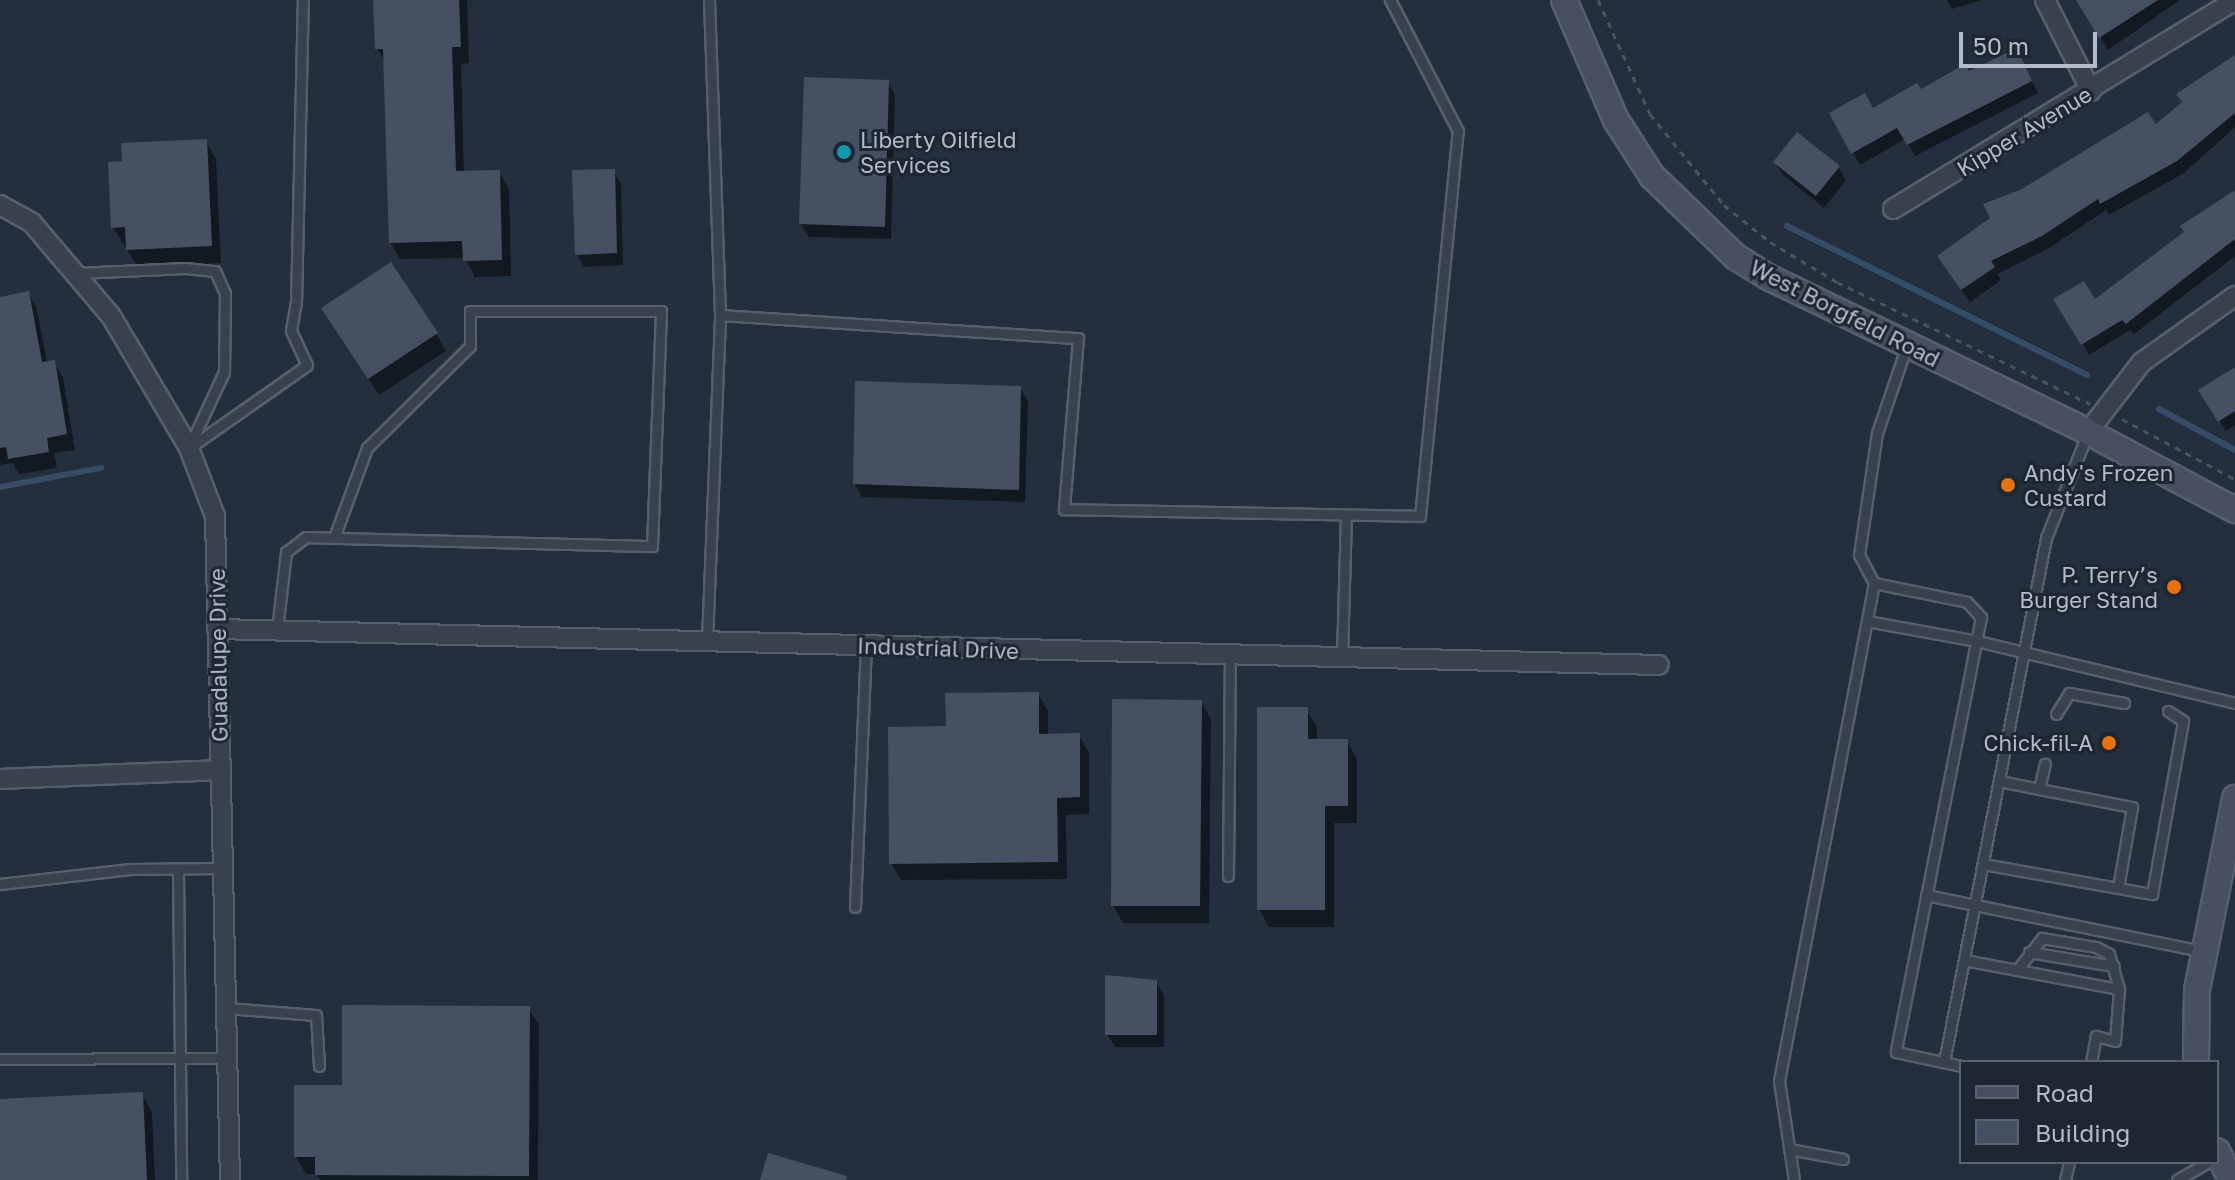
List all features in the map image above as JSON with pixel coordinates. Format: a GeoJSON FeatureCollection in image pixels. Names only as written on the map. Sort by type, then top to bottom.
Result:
{"type":"FeatureCollection","features":[{"type":"Feature","properties":{"kind":"street","name":"West Borgfeld Road"},"geometry":{"type":"LineString","coordinates":[[1564,0],[1616,120],[1652,176],[1703,229],[1770,278],[2088,432],[2235,510]]}},
{"type":"Feature","properties":{"kind":"street"},"geometry":{"type":"LineString","coordinates":[[2045,0],[2091,91]]}},
{"type":"Feature","properties":{"kind":"street","name":"Kipper Avenue"},"geometry":{"type":"LineString","coordinates":[[1893,209],[2091,91],[2235,0]]}},
{"type":"Feature","properties":{"kind":"street","name":"Guadalupe Drive"},"geometry":{"type":"LineString","coordinates":[[0,205],[32,223],[78,273],[111,316],[189,448],[215,516],[230,1180]]}},
{"type":"Feature","properties":{"kind":"street"},"geometry":{"type":"LineString","coordinates":[[2088,432],[2142,362],[2235,296]]}},
{"type":"Feature","properties":{"kind":"street","name":"Industrial Drive"},"geometry":{"type":"LineString","coordinates":[[217,629],[1230,658],[1342,657],[1659,665]]}},
{"type":"Feature","properties":{"kind":"street"},"geometry":{"type":"LineString","coordinates":[[0,779],[220,770]]}},
{"type":"Feature","properties":{"kind":"street"},"geometry":{"type":"LineString","coordinates":[[2196,1060],[2196,1004],[2204,951],[2234,810]]}},
{"type":"Feature","properties":{"kind":"street"},"geometry":{"type":"LineString","coordinates":[[2219,1161],[2231,1180]]}},
{"type":"Feature","properties":{"kind":"lane"},"geometry":{"type":"LineString","coordinates":[[189,448],[307,365],[291,330],[296,303],[303,0]]}},
{"type":"Feature","properties":{"kind":"lane"},"geometry":{"type":"LineString","coordinates":[[707,641],[720,315],[709,0]]}},
{"type":"Feature","properties":{"kind":"lane"},"geometry":{"type":"LineString","coordinates":[[720,315],[1078,338],[1064,509],[1420,516],[1458,131],[1390,0]]}},
{"type":"Feature","properties":{"kind":"lane"},"geometry":{"type":"LineString","coordinates":[[78,273],[185,268],[215,271],[225,293],[224,372],[189,448]]}},
{"type":"Feature","properties":{"kind":"lane"},"geometry":{"type":"LineString","coordinates":[[277,630],[286,552],[306,537],[335,535],[652,546],[661,311],[470,311],[470,346],[367,448],[335,535]]}},
{"type":"Feature","properties":{"kind":"lane"},"geometry":{"type":"LineString","coordinates":[[1794,1180],[1780,1069],[1874,583],[1859,555],[1877,433],[1907,345]]}},
{"type":"Feature","properties":{"kind":"lane"},"geometry":{"type":"LineString","coordinates":[[1944,1062],[2046,538],[2088,432]]}},
{"type":"Feature","properties":{"kind":"lane"},"geometry":{"type":"LineString","coordinates":[[1342,657],[1346,515]]}},
{"type":"Feature","properties":{"kind":"lane"},"geometry":{"type":"LineString","coordinates":[[1874,583],[1967,602],[1981,617],[1896,1052],[1959,1066]]}},
{"type":"Feature","properties":{"kind":"lane"},"geometry":{"type":"LineString","coordinates":[[1867,621],[1977,641],[2235,703]]}},
{"type":"Feature","properties":{"kind":"lane"},"geometry":{"type":"LineString","coordinates":[[855,907],[866,646]]}},
{"type":"Feature","properties":{"kind":"lane"},"geometry":{"type":"LineString","coordinates":[[1228,876],[1230,658]]}},
{"type":"Feature","properties":{"kind":"lane"},"geometry":{"type":"LineString","coordinates":[[2056,714],[2069,693],[2124,703]]}},
{"type":"Feature","properties":{"kind":"lane"},"geometry":{"type":"LineString","coordinates":[[1983,864],[2152,894],[2156,889],[2183,721],[2168,711]]}},
{"type":"Feature","properties":{"kind":"lane"},"geometry":{"type":"LineString","coordinates":[[2039,789],[2045,764]]}},
{"type":"Feature","properties":{"kind":"lane"},"geometry":{"type":"LineString","coordinates":[[1999,781],[2132,807],[2118,888]]}},
{"type":"Feature","properties":{"kind":"lane"},"geometry":{"type":"LineString","coordinates":[[0,884],[130,869],[223,868]]}},
{"type":"Feature","properties":{"kind":"lane"},"geometry":{"type":"LineString","coordinates":[[178,870],[181,1180]]}},
{"type":"Feature","properties":{"kind":"lane"},"geometry":{"type":"LineString","coordinates":[[1926,895],[2204,951]]}},
{"type":"Feature","properties":{"kind":"lane"},"geometry":{"type":"LineString","coordinates":[[2017,970],[2042,938],[2096,947],[2109,954],[2119,989],[2115,1041],[2096,1036],[2091,1060]]}},
{"type":"Feature","properties":{"kind":"lane"},"geometry":{"type":"LineString","coordinates":[[2029,952],[2114,966]]}},
{"type":"Feature","properties":{"kind":"lane"},"geometry":{"type":"LineString","coordinates":[[1964,960],[2119,989]]}},
{"type":"Feature","properties":{"kind":"lane"},"geometry":{"type":"LineString","coordinates":[[226,1008],[316,1015],[319,1066]]}},
{"type":"Feature","properties":{"kind":"lane"},"geometry":{"type":"LineString","coordinates":[[0,1059],[227,1058]]}},
{"type":"Feature","properties":{"kind":"lane"},"geometry":{"type":"LineString","coordinates":[[1789,1149],[1843,1159]]}},
{"type":"Feature","properties":{"kind":"lane"},"geometry":{"type":"LineString","coordinates":[[2177,1180],[2203,1164]]}},
{"type":"Feature","properties":{"kind":"path"},"geometry":{"type":"LineString","coordinates":[[1598,0],[1650,114],[1724,205],[1770,242],[1837,282],[2105,411],[2235,479]]}},
{"type":"Feature","properties":{"kind":"building"},"geometry":{"type":"Polygon","coordinates":[[[373,0],[459,0],[461,47],[452,47],[456,171],[500,170],[502,260],[463,261],[462,241],[389,243],[383,49],[375,49],[373,0]]]}},
{"type":"Feature","properties":{"kind":"building"},"geometry":{"type":"Polygon","coordinates":[[[2076,0],[2158,0],[2099,38],[2076,0]]]}},
{"type":"Feature","properties":{"kind":"building"},"geometry":{"type":"Polygon","coordinates":[[[2017,48],[2032,81],[1907,145],[1897,128],[1851,154],[1829,113],[1865,93],[1873,108],[1917,83],[1921,89],[1965,64],[1969,71],[2017,48]]]}},
{"type":"Feature","properties":{"kind":"building"},"geometry":{"type":"Polygon","coordinates":[[[2235,55],[2235,113],[2177,161],[2100,204],[2098,199],[2042,236],[1991,261],[1995,267],[1961,290],[1937,256],[1990,218],[1983,204],[2020,190],[2148,112],[2156,124],[2182,102],[2176,94],[2235,55]]]}},
{"type":"Feature","properties":{"kind":"building","name":"Liberty Oilfield Services"},"geometry":{"type":"Polygon","coordinates":[[[804,77],[889,80],[885,227],[799,224],[804,77]]]}},
{"type":"Feature","properties":{"kind":"building"},"geometry":{"type":"Polygon","coordinates":[[[1797,132],[1840,166],[1816,196],[1773,162],[1797,132]]]}},
{"type":"Feature","properties":{"kind":"building"},"geometry":{"type":"Polygon","coordinates":[[[207,139],[212,246],[126,250],[125,227],[111,228],[108,162],[122,161],[121,143],[207,139]]]}},
{"type":"Feature","properties":{"kind":"building"},"geometry":{"type":"Polygon","coordinates":[[[615,169],[617,253],[575,255],[572,170],[615,169]]]}},
{"type":"Feature","properties":{"kind":"building"},"geometry":{"type":"Polygon","coordinates":[[[2235,190],[2235,239],[2126,324],[2122,320],[2081,345],[2053,299],[2084,281],[2095,299],[2184,232],[2180,226],[2235,190]]]}},
{"type":"Feature","properties":{"kind":"building"},"geometry":{"type":"Polygon","coordinates":[[[391,262],[438,333],[368,379],[321,308],[391,262]]]}},
{"type":"Feature","properties":{"kind":"building"},"geometry":{"type":"Polygon","coordinates":[[[29,291],[42,362],[55,360],[67,434],[47,438],[49,452],[8,459],[6,447],[0,448],[0,297],[29,291]]]}},
{"type":"Feature","properties":{"kind":"building"},"geometry":{"type":"Polygon","coordinates":[[[2235,367],[2235,411],[2218,422],[2198,390],[2235,367]]]}},
{"type":"Feature","properties":{"kind":"building"},"geometry":{"type":"Polygon","coordinates":[[[855,381],[1021,386],[1019,490],[853,484],[855,381]]]}},
{"type":"Feature","properties":{"kind":"building"},"geometry":{"type":"Polygon","coordinates":[[[1039,692],[1039,734],[1080,733],[1080,797],[1057,798],[1058,862],[889,864],[888,727],[946,726],[945,693],[1039,692]]]}},
{"type":"Feature","properties":{"kind":"building"},"geometry":{"type":"Polygon","coordinates":[[[1112,699],[1202,700],[1200,906],[1111,906],[1112,699]]]}},
{"type":"Feature","properties":{"kind":"building"},"geometry":{"type":"Polygon","coordinates":[[[1257,707],[1308,707],[1308,739],[1348,739],[1348,806],[1325,806],[1325,910],[1257,910],[1257,707]]]}},
{"type":"Feature","properties":{"kind":"building"},"geometry":{"type":"Polygon","coordinates":[[[1105,975],[1157,980],[1157,1035],[1105,1035],[1105,975]]]}},
{"type":"Feature","properties":{"kind":"building"},"geometry":{"type":"Polygon","coordinates":[[[342,1005],[530,1006],[529,1176],[315,1175],[315,1157],[294,1157],[294,1085],[342,1085],[342,1005]]]}},
{"type":"Feature","properties":{"kind":"building"},"geometry":{"type":"Polygon","coordinates":[[[143,1092],[147,1180],[0,1180],[0,1099],[143,1092]]]}},
{"type":"Feature","properties":{"kind":"building"},"geometry":{"type":"Polygon","coordinates":[[[768,1153],[847,1176],[846,1180],[760,1180],[768,1153]]]}},
{"type":"Feature","properties":{"kind":"waterway"},"geometry":{"type":"LineString","coordinates":[[1787,226],[2087,375]]}},
{"type":"Feature","properties":{"kind":"waterway"},"geometry":{"type":"LineString","coordinates":[[2159,409],[2235,450]]}},
{"type":"Feature","properties":{"kind":"waterway"},"geometry":{"type":"LineString","coordinates":[[0,487],[101,468]]}},
{"type":"Feature","properties":{"kind":"place","name":"Liberty Oilfield Services"},"geometry":{"type":"Point","coordinates":[844,152]}},
{"type":"Feature","properties":{"kind":"place","name":"Andy's Frozen Custard"},"geometry":{"type":"Point","coordinates":[2008,485]}},
{"type":"Feature","properties":{"kind":"place","name":"P. Terry’s Burger Stand"},"geometry":{"type":"Point","coordinates":[2174,587]}},
{"type":"Feature","properties":{"kind":"place","name":"Chick-fil-A"},"geometry":{"type":"Point","coordinates":[2109,743]}}]}
